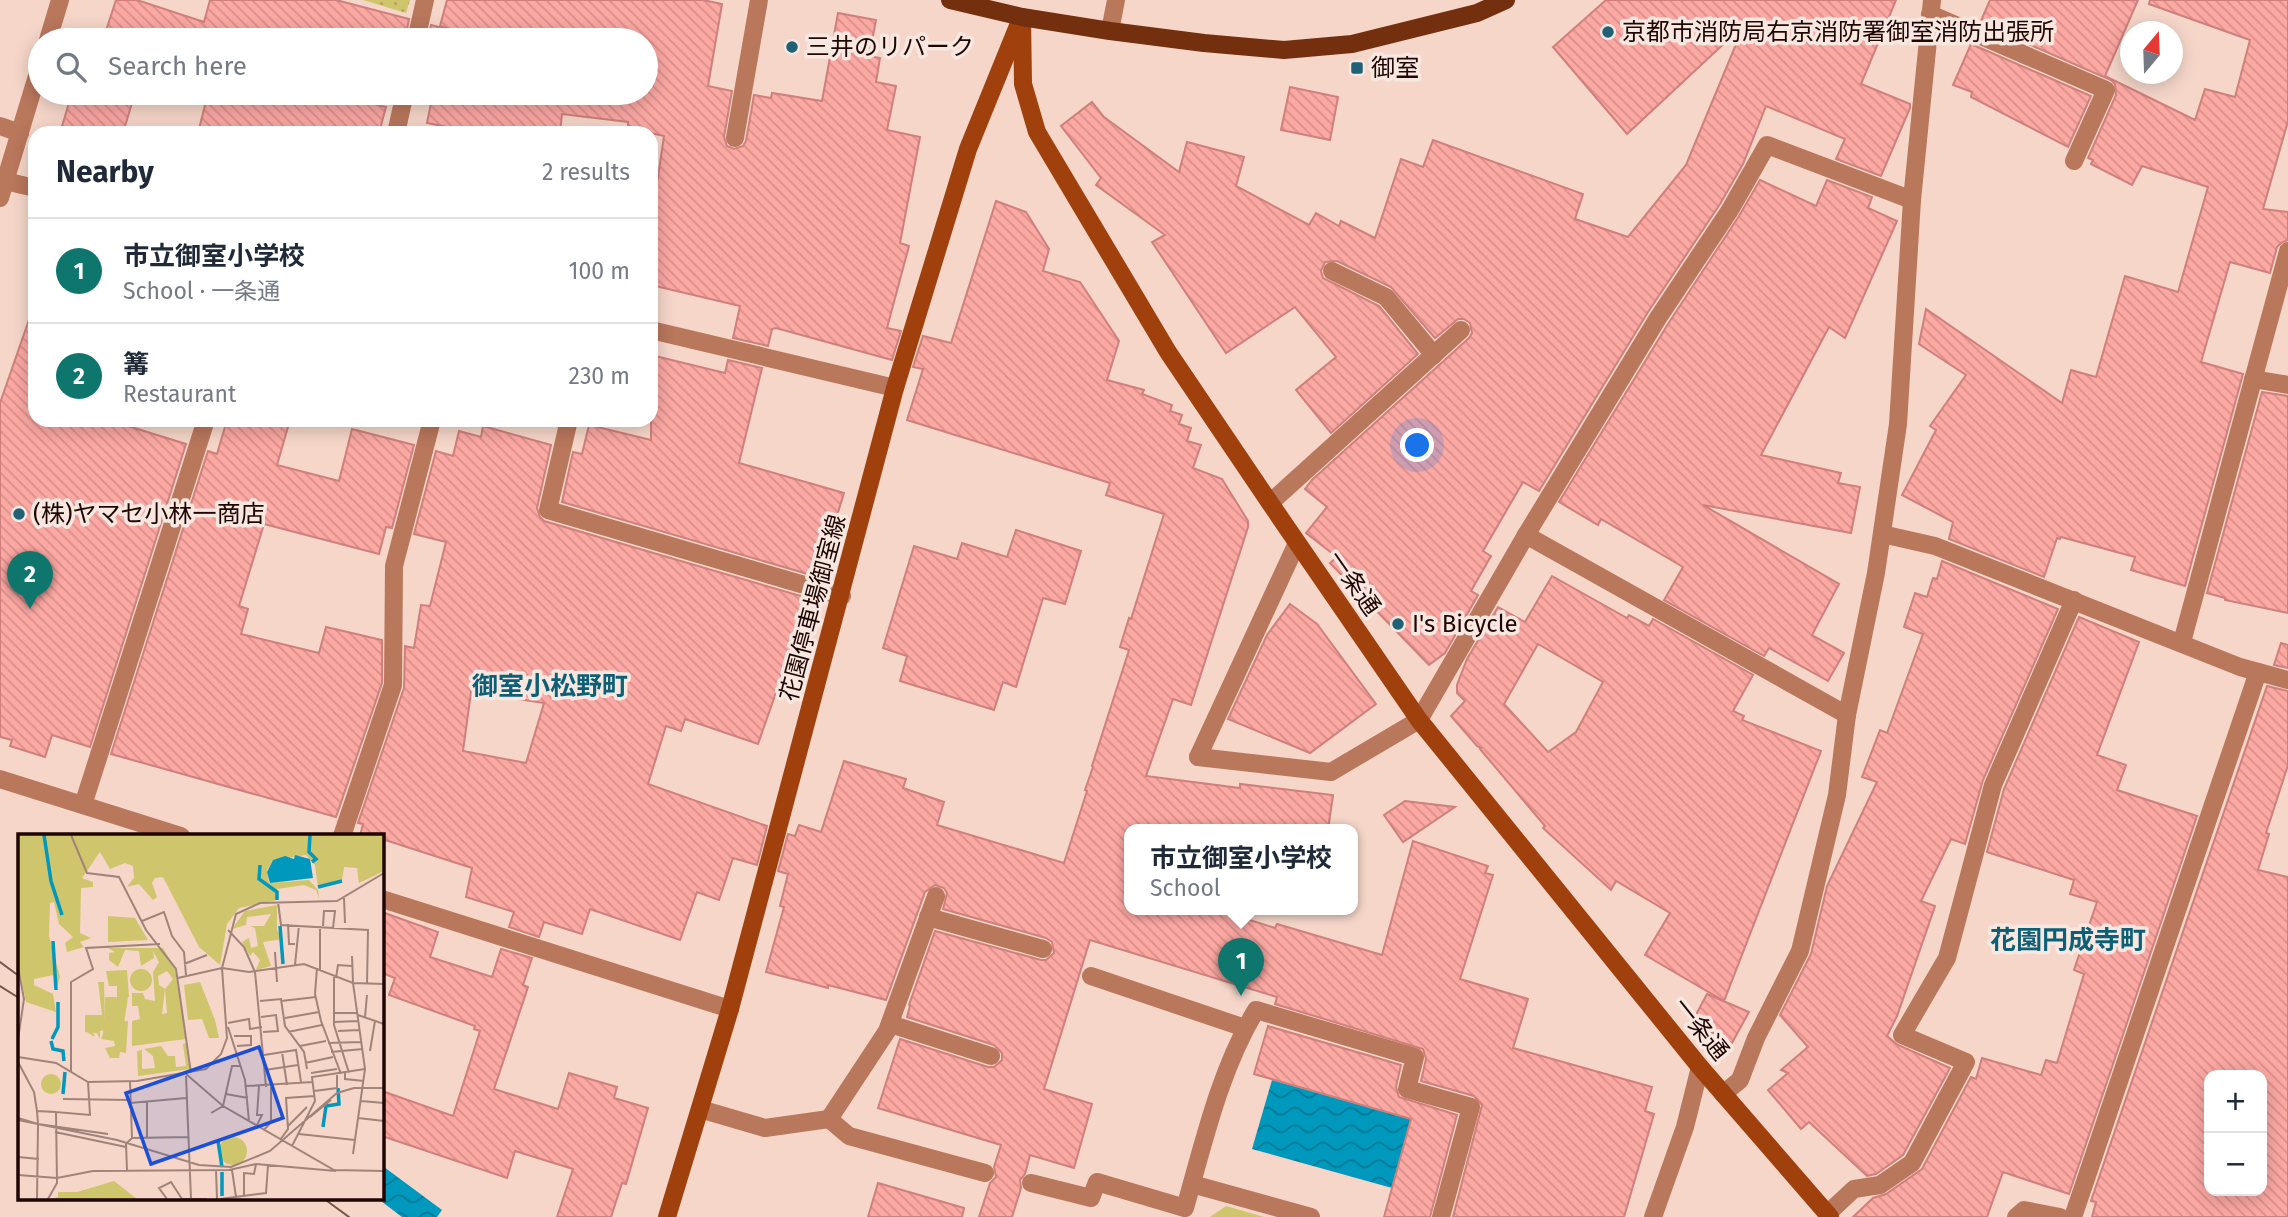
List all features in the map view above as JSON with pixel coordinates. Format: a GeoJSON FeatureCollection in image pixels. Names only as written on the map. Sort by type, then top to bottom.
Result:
{"type":"FeatureCollection","features":[{"type":"Feature","properties":{"kind":"main road"},"geometry":{"type":"LineString","coordinates":[[950,0],[1022,17],[1110,31],[1284,50],[1352,44],[1477,13],[1506,0]]}},
{"type":"Feature","properties":{"kind":"main road","name":"花園停車場御室線"},"geometry":{"type":"LineString","coordinates":[[667,1217],[730,1009],[842,596],[895,388],[968,149],[1022,17]]}},
{"type":"Feature","properties":{"kind":"main road","name":"一条通"},"geometry":{"type":"LineString","coordinates":[[1022,17],[1023,84],[1037,132],[1168,352],[1419,720],[1700,1067],[1829,1216]]}},
{"type":"Feature","properties":{"kind":"street"},"geometry":{"type":"LineString","coordinates":[[52,28],[60,0]]}},
{"type":"Feature","properties":{"kind":"street"},"geometry":{"type":"LineString","coordinates":[[419,28],[425,0]]}},
{"type":"Feature","properties":{"kind":"street"},"geometry":{"type":"LineString","coordinates":[[735,138],[759,0]]}},
{"type":"Feature","properties":{"kind":"street"},"geometry":{"type":"LineString","coordinates":[[1110,31],[1116,0]]}},
{"type":"Feature","properties":{"kind":"street"},"geometry":{"type":"LineString","coordinates":[[1723,1094],[1740,1080],[1755,1038],[1800,951],[1837,795],[1847,715],[1882,534],[1898,424],[1912,200],[1931,7],[2106,90],[2074,161]]}},
{"type":"Feature","properties":{"kind":"street"},"geometry":{"type":"LineString","coordinates":[[28,105],[3,190],[28,188]]}},
{"type":"Feature","properties":{"kind":"street"},"geometry":{"type":"LineString","coordinates":[[398,126],[402,105]]}},
{"type":"Feature","properties":{"kind":"street"},"geometry":{"type":"LineString","coordinates":[[0,126],[20,133]]}},
{"type":"Feature","properties":{"kind":"street"},"geometry":{"type":"LineString","coordinates":[[1297,543],[1198,757],[1331,772],[1419,720],[1526,535],[1657,318],[1730,210],[1768,145],[1912,200]]}},
{"type":"Feature","properties":{"kind":"street"},"geometry":{"type":"LineString","coordinates":[[2182,642],[2288,251]]}},
{"type":"Feature","properties":{"kind":"street"},"geometry":{"type":"LineString","coordinates":[[1332,271],[1386,297],[1434,355]]}},
{"type":"Feature","properties":{"kind":"street"},"geometry":{"type":"LineString","coordinates":[[1270,503],[1461,330]]}},
{"type":"Feature","properties":{"kind":"street"},"geometry":{"type":"LineString","coordinates":[[658,332],[895,388]]}},
{"type":"Feature","properties":{"kind":"street"},"geometry":{"type":"LineString","coordinates":[[2253,379],[2288,385]]}},
{"type":"Feature","properties":{"kind":"street"},"geometry":{"type":"LineString","coordinates":[[83,805],[204,427]]}},
{"type":"Feature","properties":{"kind":"street"},"geometry":{"type":"LineString","coordinates":[[342,834],[393,685],[394,566],[430,427]]}},
{"type":"Feature","properties":{"kind":"street"},"geometry":{"type":"LineString","coordinates":[[567,427],[548,510],[842,596]]}},
{"type":"Feature","properties":{"kind":"street"},"geometry":{"type":"LineString","coordinates":[[1882,534],[1935,545],[2258,672],[2288,680]]}},
{"type":"Feature","properties":{"kind":"street"},"geometry":{"type":"LineString","coordinates":[[1526,535],[1847,715]]}},
{"type":"Feature","properties":{"kind":"street"},"geometry":{"type":"LineString","coordinates":[[1829,1216],[1854,1189],[1880,1185],[1912,1163],[1966,1062],[1902,1035],[1947,958],[1993,785],[2074,600]]}},
{"type":"Feature","properties":{"kind":"street"},"geometry":{"type":"LineString","coordinates":[[2073,1217],[2258,672]]}},
{"type":"Feature","properties":{"kind":"street"},"geometry":{"type":"LineString","coordinates":[[0,779],[178,834]]}},
{"type":"Feature","properties":{"kind":"street"},"geometry":{"type":"LineString","coordinates":[[829,1119],[887,1031],[936,896]]}},
{"type":"Feature","properties":{"kind":"street"},"geometry":{"type":"LineString","coordinates":[[383,899],[730,1009]]}},
{"type":"Feature","properties":{"kind":"street"},"geometry":{"type":"LineString","coordinates":[[928,917],[1043,949]]}},
{"type":"Feature","properties":{"kind":"street"},"geometry":{"type":"LineString","coordinates":[[1091,976],[1245,1028]]}},
{"type":"Feature","properties":{"kind":"street"},"geometry":{"type":"LineString","coordinates":[[1031,1183],[1091,1198],[1097,1182],[1185,1208],[1225,1074],[1256,1010],[1415,1057],[1407,1089],[1471,1107],[1441,1217]]}},
{"type":"Feature","properties":{"kind":"street"},"geometry":{"type":"LineString","coordinates":[[890,1024],[990,1056]]}},
{"type":"Feature","properties":{"kind":"street"},"geometry":{"type":"LineString","coordinates":[[1653,1217],[1685,1127],[1700,1067]]}},
{"type":"Feature","properties":{"kind":"street"},"geometry":{"type":"LineString","coordinates":[[700,1109],[765,1128],[829,1119],[849,1136],[985,1173]]}},
{"type":"Feature","properties":{"kind":"street"},"geometry":{"type":"LineString","coordinates":[[1192,1184],[1311,1217]]}},
{"type":"Feature","properties":{"kind":"street"},"geometry":{"type":"LineString","coordinates":[[2016,1217],[2024,1210],[2060,1217]]}},
{"type":"Feature","properties":{"kind":"shaded area"},"geometry":{"type":"Polygon","coordinates":[[[363,0],[410,0],[406,13],[363,0]]]}},
{"type":"Feature","properties":{"kind":"shaded area"},"geometry":{"type":"Polygon","coordinates":[[[1226,1206],[1264,1217],[1210,1217],[1226,1206]]]}},
{"type":"Feature","properties":{"kind":"water"},"geometry":{"type":"Polygon","coordinates":[[[1272,1080],[1411,1119],[1392,1188],[1252,1149],[1272,1080]]]}},
{"type":"Feature","properties":{"kind":"water"},"geometry":{"type":"Polygon","coordinates":[[[383,1168],[442,1210],[437,1217],[402,1217],[380,1200],[383,1200],[383,1168]]]}},
{"type":"Feature","properties":{"kind":"building"},"geometry":{"type":"Polygon","coordinates":[[[116,0],[137,0],[204,22],[210,0],[336,0],[409,19],[407,28],[107,28],[116,0]]]}},
{"type":"Feature","properties":{"kind":"building"},"geometry":{"type":"Polygon","coordinates":[[[447,0],[703,0],[722,4],[708,86],[732,91],[724,137],[727,146],[734,149],[743,146],[746,141],[754,95],[771,98],[772,93],[822,101],[838,13],[876,20],[869,56],[880,58],[876,82],[896,86],[887,130],[920,137],[900,243],[909,246],[887,328],[901,331],[892,360],[776,328],[772,329],[768,346],[733,338],[740,306],[658,287],[658,177],[664,136],[658,135],[658,126],[628,126],[628,122],[562,114],[561,126],[442,126],[427,123],[431,105],[658,105],[658,28],[440,26],[447,0]]]}},
{"type":"Feature","properties":{"kind":"building"},"geometry":{"type":"Polygon","coordinates":[[[1606,0],[1896,0],[1861,84],[1910,104],[1910,108],[1881,176],[1836,159],[1845,139],[1766,106],[1743,164],[1720,204],[1648,312],[1539,491],[1523,482],[1483,551],[1491,556],[1471,591],[1478,595],[1445,653],[1429,665],[1330,563],[1337,557],[1306,533],[1327,507],[1305,489],[1469,338],[1472,333],[1470,323],[1458,319],[1435,338],[1391,287],[1337,261],[1325,262],[1321,271],[1323,278],[1379,306],[1418,354],[1331,433],[1296,390],[1336,357],[1295,307],[1226,353],[1152,242],[1165,235],[1096,185],[1101,178],[1061,126],[1092,102],[1104,117],[1179,172],[1187,142],[1244,157],[1236,186],[1309,225],[1316,213],[1339,226],[1341,221],[1375,238],[1401,159],[1423,167],[1433,140],[1583,194],[1575,219],[1628,237],[1686,165],[1744,25],[1627,134],[1553,47],[1606,0]]]}},
{"type":"Feature","properties":{"kind":"building"},"geometry":{"type":"Polygon","coordinates":[[[1990,0],[2138,0],[2129,21],[2120,21],[2120,41],[2105,76],[2195,120],[2205,89],[2235,97],[2250,40],[2149,4],[2150,0],[2288,0],[2288,121],[2263,209],[2288,212],[2288,240],[2277,247],[2270,273],[2230,262],[2201,362],[2243,374],[2185,586],[2131,570],[2135,557],[2061,537],[2057,538],[2044,577],[1949,539],[1953,522],[1902,495],[1936,430],[1930,426],[1966,375],[1919,344],[1926,309],[2062,403],[2071,370],[2096,377],[2125,276],[2178,292],[2208,187],[2142,166],[2132,185],[2091,164],[2093,160],[2088,158],[2116,95],[2115,84],[1980,23],[1990,0]]]}},
{"type":"Feature","properties":{"kind":"building"},"geometry":{"type":"Polygon","coordinates":[[[1971,44],[2091,96],[2068,147],[1971,97],[1972,92],[1953,85],[1971,44]]]}},
{"type":"Feature","properties":{"kind":"building"},"geometry":{"type":"Polygon","coordinates":[[[1290,87],[1338,97],[1330,140],[1281,130],[1290,87]]]}},
{"type":"Feature","properties":{"kind":"building"},"geometry":{"type":"Polygon","coordinates":[[[68,105],[131,105],[125,126],[62,126],[68,105]]]}},
{"type":"Feature","properties":{"kind":"building"},"geometry":{"type":"Polygon","coordinates":[[[205,105],[386,107],[381,126],[200,126],[205,105]]]}},
{"type":"Feature","properties":{"kind":"building"},"geometry":{"type":"Polygon","coordinates":[[[1760,180],[1816,206],[1827,180],[1872,197],[1868,208],[1897,221],[1845,338],[1829,327],[1761,455],[1841,473],[1838,483],[1860,487],[1851,533],[1703,505],[1839,584],[1812,635],[1844,653],[1828,681],[1769,648],[1764,656],[1664,600],[1683,567],[1601,519],[1598,525],[1559,502],[1760,180]]]}},
{"type":"Feature","properties":{"kind":"building"},"geometry":{"type":"Polygon","coordinates":[[[996,201],[1026,212],[1049,249],[1043,271],[1080,282],[1119,341],[1107,380],[1144,390],[1142,394],[1172,405],[1170,411],[1182,415],[1179,424],[1191,428],[1187,441],[1201,445],[1193,468],[1222,479],[1248,521],[1191,705],[1173,699],[1146,776],[1240,788],[1240,784],[1333,795],[1329,824],[1124,824],[1124,915],[1234,915],[1275,928],[1277,924],[1382,955],[1413,841],[1488,866],[1485,873],[1493,875],[1460,979],[1528,999],[1513,1048],[1652,1087],[1645,1111],[1654,1114],[1624,1217],[1453,1217],[1482,1105],[1474,1096],[1421,1081],[1426,1059],[1423,1049],[1275,1004],[1277,997],[1090,940],[1044,1089],[1092,1104],[1074,1168],[1030,1155],[1025,1174],[1020,1180],[1021,1188],[1012,1217],[979,1217],[990,1183],[996,1177],[994,1167],[1001,1145],[878,1108],[900,1039],[988,1067],[994,1067],[1002,1060],[1002,1053],[994,1045],[907,1017],[935,931],[1041,960],[1046,960],[1054,953],[1052,942],[943,909],[947,893],[944,888],[935,885],[925,892],[886,1000],[766,972],[784,907],[780,906],[788,874],[778,871],[788,834],[795,836],[799,825],[821,832],[844,761],[906,779],[903,788],[944,802],[937,825],[1064,863],[1129,650],[1120,647],[1164,514],[1106,495],[1110,483],[907,420],[923,369],[913,367],[923,336],[951,343],[996,201]]]}},
{"type":"Feature","properties":{"kind":"building"},"geometry":{"type":"Polygon","coordinates":[[[28,323],[28,427],[131,427],[186,444],[90,747],[52,735],[45,757],[10,746],[12,740],[0,737],[0,403],[28,323]]]}},
{"type":"Feature","properties":{"kind":"building"},"geometry":{"type":"Polygon","coordinates":[[[658,357],[725,373],[728,360],[762,368],[739,463],[844,493],[818,577],[562,502],[573,452],[582,454],[589,427],[651,440],[651,427],[658,427],[658,357]]]}},
{"type":"Feature","properties":{"kind":"building"},"geometry":{"type":"Polygon","coordinates":[[[2262,392],[2288,396],[2288,613],[2225,600],[2207,593],[2262,392]]]}},
{"type":"Feature","properties":{"kind":"building"},"geometry":{"type":"Polygon","coordinates":[[[225,427],[288,427],[277,465],[339,481],[352,429],[414,445],[392,528],[386,527],[379,554],[264,524],[239,606],[248,609],[241,634],[319,653],[326,627],[382,640],[382,683],[336,817],[111,754],[208,451],[217,454],[225,427]]]}},
{"type":"Feature","properties":{"kind":"building"},"geometry":{"type":"Polygon","coordinates":[[[483,427],[487,427],[551,445],[537,508],[544,521],[811,599],[790,669],[785,667],[758,744],[685,719],[681,731],[666,726],[648,784],[767,826],[757,865],[733,858],[719,900],[697,892],[680,940],[590,909],[582,934],[544,922],[539,937],[509,927],[514,912],[466,897],[472,868],[383,839],[383,834],[360,834],[363,824],[358,823],[404,688],[405,646],[414,648],[421,605],[430,606],[446,542],[414,534],[436,451],[453,456],[459,431],[481,437],[483,427]],[[471,692],[463,751],[526,763],[544,703],[471,692]]]}},
{"type":"Feature","properties":{"kind":"building"},"geometry":{"type":"Polygon","coordinates":[[[1016,530],[1081,551],[1065,604],[1043,598],[1016,687],[1003,682],[994,710],[900,681],[907,656],[883,648],[914,546],[957,559],[962,543],[1007,557],[1016,530]]]}},
{"type":"Feature","properties":{"kind":"building"},"geometry":{"type":"Polygon","coordinates":[[[1942,561],[2058,609],[1983,780],[1965,844],[1951,839],[1921,901],[1935,906],[1897,1016],[1887,1036],[1898,1045],[1950,1068],[1903,1155],[1876,1174],[1867,1176],[1809,1122],[1801,1129],[1768,1090],[1788,1073],[1781,1070],[1808,1047],[1780,1015],[1811,954],[1827,886],[1877,782],[1862,777],[1880,730],[1887,733],[1923,634],[1904,627],[1915,593],[1927,597],[1933,578],[1937,579],[1942,561]]]}},
{"type":"Feature","properties":{"kind":"building"},"geometry":{"type":"Polygon","coordinates":[[[1552,576],[1627,618],[1629,615],[1649,626],[1653,619],[1753,675],[1733,711],[1744,716],[1742,720],[1821,751],[1724,1001],[1645,955],[1670,913],[1616,881],[1611,890],[1543,828],[1545,826],[1481,748],[1451,716],[1465,701],[1457,693],[1457,685],[1467,659],[1498,607],[1525,622],[1552,576]],[[1538,644],[1504,704],[1548,752],[1576,732],[1603,682],[1538,644]]]}},
{"type":"Feature","properties":{"kind":"building"},"geometry":{"type":"Polygon","coordinates":[[[1290,604],[1317,624],[1376,704],[1310,753],[1228,719],[1267,635],[1290,604]]]}},
{"type":"Feature","properties":{"kind":"building"},"geometry":{"type":"Polygon","coordinates":[[[2079,617],[2139,642],[2097,755],[2126,765],[2117,790],[2197,816],[2069,1194],[2003,1172],[1987,1217],[1853,1217],[1873,1198],[1886,1194],[1922,1169],[1971,1077],[1976,1079],[1982,1058],[2041,1075],[2046,1060],[2057,1063],[2084,974],[2074,970],[2097,902],[2070,894],[2074,880],[1987,852],[2004,789],[2079,617]]]}},
{"type":"Feature","properties":{"kind":"building"},"geometry":{"type":"Polygon","coordinates":[[[2281,643],[2288,645],[2288,668],[2274,665],[2281,643]]]}},
{"type":"Feature","properties":{"kind":"building"},"geometry":{"type":"Polygon","coordinates":[[[2267,686],[2288,691],[2288,765],[2266,833],[2269,834],[2258,870],[2288,877],[2288,1217],[2092,1217],[2096,1202],[2091,1201],[2267,686]]]}},
{"type":"Feature","properties":{"kind":"building"},"geometry":{"type":"Polygon","coordinates":[[[1405,801],[1455,807],[1403,842],[1384,815],[1405,801]]]}},
{"type":"Feature","properties":{"kind":"building"},"geometry":{"type":"Polygon","coordinates":[[[383,912],[438,932],[430,957],[492,977],[501,949],[532,958],[523,985],[528,987],[494,1089],[558,1109],[569,1073],[617,1087],[614,1098],[648,1108],[626,1184],[622,1183],[611,1217],[557,1217],[573,1169],[515,1151],[507,1178],[383,1136],[383,1091],[453,1116],[480,1031],[474,1029],[475,1026],[389,995],[395,978],[383,973],[383,912]]]}},
{"type":"Feature","properties":{"kind":"building"},"geometry":{"type":"Polygon","coordinates":[[[1707,994],[1749,1012],[1732,1043],[1692,1022],[1707,994]]]}},
{"type":"Feature","properties":{"kind":"building"},"geometry":{"type":"Polygon","coordinates":[[[1268,1026],[1401,1065],[1396,1087],[1399,1097],[1457,1115],[1430,1217],[1384,1217],[1411,1119],[1254,1074],[1268,1026]]]}},
{"type":"Feature","properties":{"kind":"building"},"geometry":{"type":"Polygon","coordinates":[[[878,1183],[964,1208],[962,1217],[868,1217],[878,1183]]]}},
{"type":"Feature","properties":{"kind":"tram line"},"geometry":{"type":"LineString","coordinates":[[0,962],[18,975]]}},
{"type":"Feature","properties":{"kind":"tram line"},"geometry":{"type":"LineString","coordinates":[[0,986],[18,997]]}},
{"type":"Feature","properties":{"kind":"tram line"},"geometry":{"type":"LineString","coordinates":[[326,1200],[349,1217]]}},
{"type":"Feature","properties":{"kind":"place","name":"京都市消防局右京消防署御室消防出張所"},"geometry":{"type":"Point","coordinates":[1608,32]}},
{"type":"Feature","properties":{"kind":"place","name":"三井のリパーク"},"geometry":{"type":"Point","coordinates":[792,47]}},
{"type":"Feature","properties":{"kind":"place","name":"御室"},"geometry":{"type":"Point","coordinates":[1357,68]}},
{"type":"Feature","properties":{"kind":"place","name":"(株)ヤマセ小林一商店"},"geometry":{"type":"Point","coordinates":[19,514]}},
{"type":"Feature","properties":{"kind":"place","name":"篝"},"geometry":{"type":"Point","coordinates":[30,609]}},
{"type":"Feature","properties":{"kind":"place","name":"I's Bicycle"},"geometry":{"type":"Point","coordinates":[1398,624]}},
{"type":"Feature","properties":{"kind":"place","name":"市立御室小学校"},"geometry":{"type":"Point","coordinates":[1241,996]}},
{"type":"Feature","properties":{"kind":"district","name":"御室小松野町"},"geometry":{"type":"Point","coordinates":[550,686]}},
{"type":"Feature","properties":{"kind":"district","name":"花園円成寺町"},"geometry":{"type":"Point","coordinates":[2068,940]}}]}
